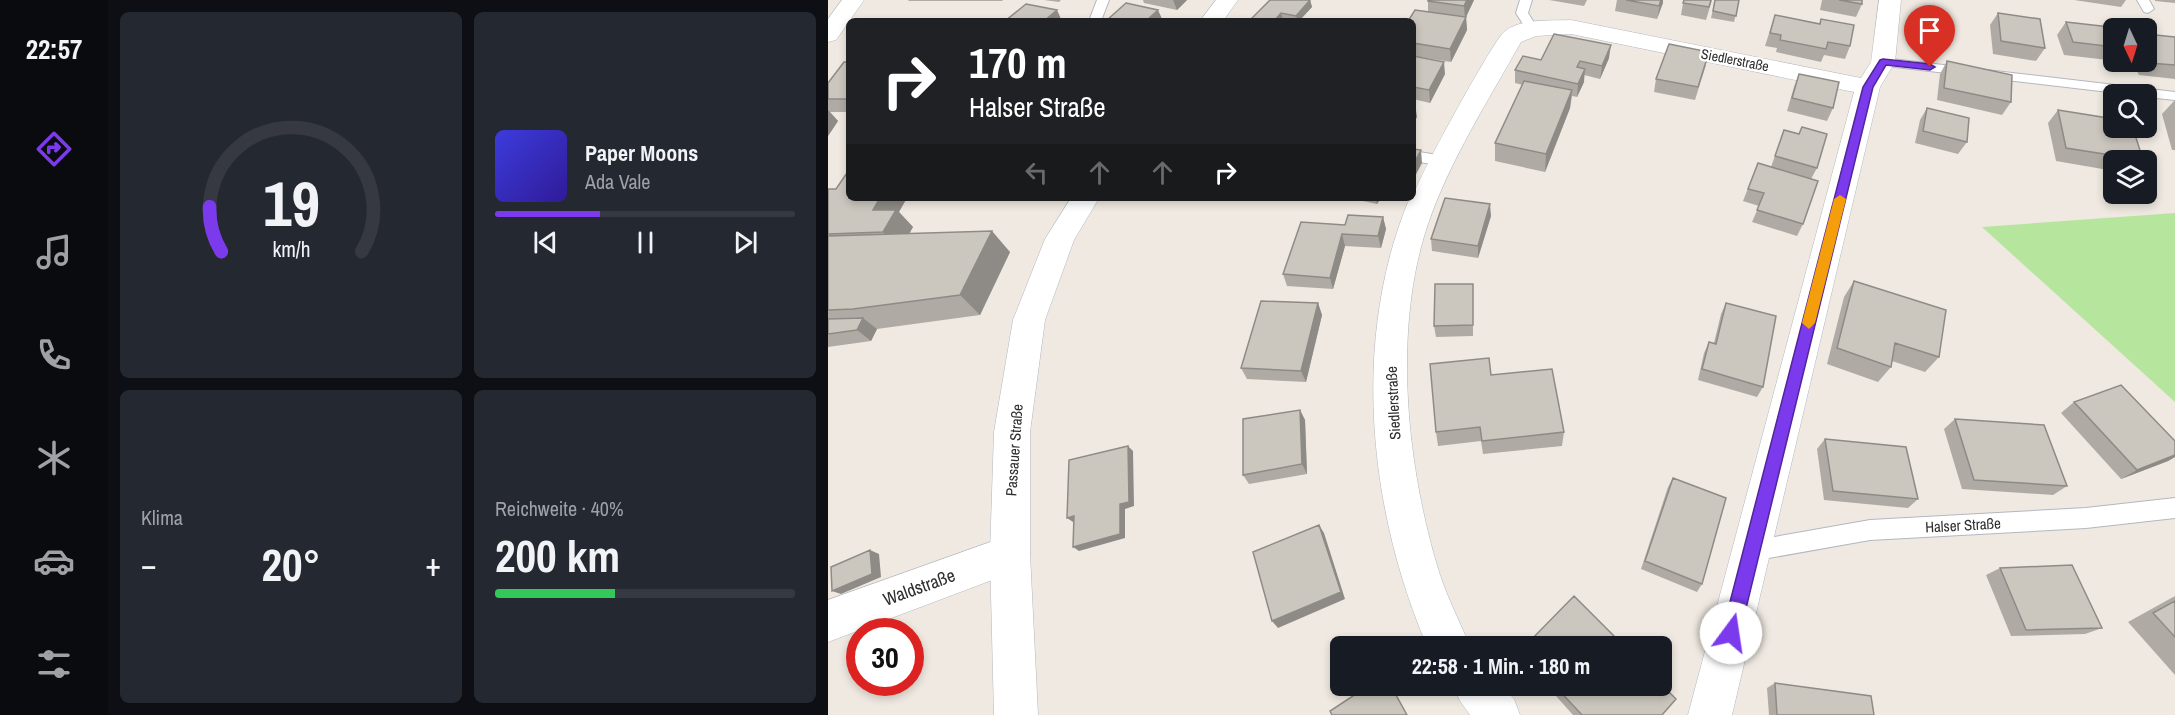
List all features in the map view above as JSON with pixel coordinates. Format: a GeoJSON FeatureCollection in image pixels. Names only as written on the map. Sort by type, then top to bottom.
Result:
{"type":"FeatureCollection","features":[{"type":"Feature","properties":{"kind":"street"},"geometry":{"type":"LineString","coordinates":[[828,35],[853,0]]}},
{"type":"Feature","properties":{"kind":"street"},"geometry":{"type":"LineString","coordinates":[[1213,18],[1227,0]]}},
{"type":"Feature","properties":{"kind":"street"},"geometry":{"type":"LineString","coordinates":[[1710,715],[1876,74],[1890,0]]}},
{"type":"Feature","properties":{"kind":"street","name":"Siedlerstraße"},"geometry":{"type":"LineString","coordinates":[[1445,636],[1421,581],[1407,531],[1397,458],[1390,366],[1395,317],[1409,240],[1424,196],[1512,37],[1532,29],[1571,27],[1876,74]]}},
{"type":"Feature","properties":{"kind":"street","name":"Passauer Straße"},"geometry":{"type":"LineString","coordinates":[[1016,715],[1010,554],[1012,432],[1029,320],[1060,239],[1083,201]]}},
{"type":"Feature","properties":{"kind":"street","name":"Waldstraße"},"geometry":{"type":"LineString","coordinates":[[828,621],[1010,554]]}},
{"type":"Feature","properties":{"kind":"street"},"geometry":{"type":"LineString","coordinates":[[1483,696],[1498,715]]}},
{"type":"Feature","properties":{"kind":"lane"},"geometry":{"type":"LineString","coordinates":[[1096,18],[1103,0]]}},
{"type":"Feature","properties":{"kind":"lane"},"geometry":{"type":"LineString","coordinates":[[1526,0],[1522,13],[1532,29]]}},
{"type":"Feature","properties":{"kind":"lane"},"geometry":{"type":"LineString","coordinates":[[1876,74],[2175,96]]}},
{"type":"Feature","properties":{"kind":"lane"},"geometry":{"type":"LineString","coordinates":[[1416,156],[1444,161]]}},
{"type":"Feature","properties":{"kind":"lane","name":"Halser Straße"},"geometry":{"type":"LineString","coordinates":[[1752,551],[1870,530],[2086,518],[2175,508]]}},
{"type":"Feature","properties":{"kind":"green space"},"geometry":{"type":"Polygon","coordinates":[[[2175,213],[2175,402],[1982,227],[2175,213]]]}},
{"type":"Feature","properties":{"kind":"building"},"geometry":{"type":"Polygon","coordinates":[[[1270,0],[1310,0],[1296,16],[1281,13],[1277,18],[1252,18],[1270,0]]]}},
{"type":"Feature","properties":{"kind":"building"},"geometry":{"type":"Polygon","coordinates":[[[1428,0],[1467,0],[1464,6],[1428,0]]]}},
{"type":"Feature","properties":{"kind":"building"},"geometry":{"type":"Polygon","coordinates":[[[1626,0],[1661,0],[1659,6],[1626,0]]]}},
{"type":"Feature","properties":{"kind":"building"},"geometry":{"type":"Polygon","coordinates":[[[1684,0],[1711,0],[1709,7],[1683,3],[1684,0]]]}},
{"type":"Feature","properties":{"kind":"building"},"geometry":{"type":"Polygon","coordinates":[[[1715,0],[1739,0],[1736,16],[1713,11],[1715,0]]]}},
{"type":"Feature","properties":{"kind":"building"},"geometry":{"type":"Polygon","coordinates":[[[1839,0],[1862,0],[1862,4],[1839,0]]]}},
{"type":"Feature","properties":{"kind":"building"},"geometry":{"type":"Polygon","coordinates":[[[1126,3],[1158,10],[1149,18],[1109,18],[1126,3]]]}},
{"type":"Feature","properties":{"kind":"building"},"geometry":{"type":"Polygon","coordinates":[[[1026,4],[1057,10],[1048,18],[1009,18],[1026,4]]]}},
{"type":"Feature","properties":{"kind":"building"},"geometry":{"type":"Polygon","coordinates":[[[1415,10],[1466,17],[1450,49],[1416,43],[1416,18],[1410,18],[1415,10]]]}},
{"type":"Feature","properties":{"kind":"building"},"geometry":{"type":"Polygon","coordinates":[[[1998,13],[2040,19],[2045,48],[2001,41],[1998,13]]]}},
{"type":"Feature","properties":{"kind":"building"},"geometry":{"type":"Polygon","coordinates":[[[1775,15],[1820,24],[1821,19],[1854,25],[1850,46],[1828,42],[1826,49],[1780,40],[1781,35],[1770,33],[1775,15]]]}},
{"type":"Feature","properties":{"kind":"building"},"geometry":{"type":"Polygon","coordinates":[[[2066,22],[2103,26],[2103,46],[2073,42],[2066,22]]]}},
{"type":"Feature","properties":{"kind":"building"},"geometry":{"type":"Polygon","coordinates":[[[1554,34],[1611,45],[1602,66],[1580,61],[1577,67],[1585,69],[1578,84],[1515,70],[1523,56],[1541,60],[1554,34]]]}},
{"type":"Feature","properties":{"kind":"building"},"geometry":{"type":"Polygon","coordinates":[[[2157,35],[2175,37],[2175,65],[2157,64],[2157,35]]]}},
{"type":"Feature","properties":{"kind":"building"},"geometry":{"type":"Polygon","coordinates":[[[1669,44],[1709,52],[1698,87],[1656,79],[1669,44]]]}},
{"type":"Feature","properties":{"kind":"building"},"geometry":{"type":"Polygon","coordinates":[[[1416,57],[1444,62],[1429,90],[1416,88],[1416,57]]]}},
{"type":"Feature","properties":{"kind":"building"},"geometry":{"type":"Polygon","coordinates":[[[1947,61],[2012,75],[2011,102],[1944,88],[1947,61]]]}},
{"type":"Feature","properties":{"kind":"building"},"geometry":{"type":"Polygon","coordinates":[[[846,62],[846,99],[828,99],[828,83],[846,62]]]}},
{"type":"Feature","properties":{"kind":"building"},"geometry":{"type":"Polygon","coordinates":[[[1799,74],[1839,82],[1833,108],[1792,98],[1799,74]]]}},
{"type":"Feature","properties":{"kind":"building"},"geometry":{"type":"Polygon","coordinates":[[[1524,81],[1572,90],[1546,154],[1495,143],[1524,81]]]}},
{"type":"Feature","properties":{"kind":"building"},"geometry":{"type":"Polygon","coordinates":[[[1927,108],[1969,118],[1967,142],[1923,131],[1927,108]]]}},
{"type":"Feature","properties":{"kind":"building"},"geometry":{"type":"Polygon","coordinates":[[[2058,110],[2103,117],[2103,138],[2136,138],[2140,150],[2103,150],[2103,154],[2066,148],[2058,110]]]}},
{"type":"Feature","properties":{"kind":"building"},"geometry":{"type":"Polygon","coordinates":[[[1802,127],[1827,134],[1817,168],[1775,156],[1784,130],[1799,134],[1802,127]]]}},
{"type":"Feature","properties":{"kind":"building"},"geometry":{"type":"Polygon","coordinates":[[[1416,149],[1421,150],[1416,159],[1416,149]]]}},
{"type":"Feature","properties":{"kind":"building"},"geometry":{"type":"Polygon","coordinates":[[[1758,163],[1818,181],[1803,224],[1757,210],[1764,193],[1748,189],[1758,163]]]}},
{"type":"Feature","properties":{"kind":"building"},"geometry":{"type":"Polygon","coordinates":[[[846,174],[846,201],[878,201],[873,210],[896,210],[883,232],[828,234],[828,189],[836,189],[846,174]]]}},
{"type":"Feature","properties":{"kind":"building"},"geometry":{"type":"Polygon","coordinates":[[[1445,198],[1490,204],[1478,246],[1431,239],[1445,198]]]}},
{"type":"Feature","properties":{"kind":"building"},"geometry":{"type":"Polygon","coordinates":[[[1348,215],[1383,217],[1378,236],[1342,234],[1330,278],[1283,274],[1301,222],[1345,225],[1348,215]]]}},
{"type":"Feature","properties":{"kind":"building"},"geometry":{"type":"Polygon","coordinates":[[[992,231],[960,295],[853,309],[828,310],[828,236],[992,231]]]}},
{"type":"Feature","properties":{"kind":"building"},"geometry":{"type":"Polygon","coordinates":[[[1854,281],[1946,310],[1939,357],[1895,343],[1891,367],[1837,348],[1854,281]]]}},
{"type":"Feature","properties":{"kind":"building"},"geometry":{"type":"Polygon","coordinates":[[[1435,284],[1473,284],[1473,325],[1434,326],[1435,284]]]}},
{"type":"Feature","properties":{"kind":"building"},"geometry":{"type":"Polygon","coordinates":[[[1261,301],[1318,303],[1301,371],[1241,368],[1261,301]]]}},
{"type":"Feature","properties":{"kind":"building"},"geometry":{"type":"Polygon","coordinates":[[[1726,303],[1776,316],[1763,387],[1702,369],[1709,342],[1716,344],[1726,303]]]}},
{"type":"Feature","properties":{"kind":"building"},"geometry":{"type":"Polygon","coordinates":[[[863,318],[857,330],[828,334],[828,319],[863,318]]]}},
{"type":"Feature","properties":{"kind":"building"},"geometry":{"type":"Polygon","coordinates":[[[1489,358],[1491,375],[1552,369],[1564,432],[1482,441],[1480,427],[1436,432],[1430,364],[1489,358]]]}},
{"type":"Feature","properties":{"kind":"building"},"geometry":{"type":"Polygon","coordinates":[[[2121,385],[2175,441],[2175,455],[2137,470],[2074,402],[2121,385]]]}},
{"type":"Feature","properties":{"kind":"building"},"geometry":{"type":"Polygon","coordinates":[[[1300,410],[1302,464],[1243,475],[1243,419],[1300,410]]]}},
{"type":"Feature","properties":{"kind":"building"},"geometry":{"type":"Polygon","coordinates":[[[1955,419],[2044,425],[2067,486],[1974,480],[1955,419]]]}},
{"type":"Feature","properties":{"kind":"building"},"geometry":{"type":"Polygon","coordinates":[[[1825,439],[1906,447],[1918,499],[1833,491],[1825,439]]]}},
{"type":"Feature","properties":{"kind":"building"},"geometry":{"type":"Polygon","coordinates":[[[1128,446],[1129,502],[1120,504],[1120,534],[1073,547],[1074,516],[1067,518],[1069,460],[1128,446]]]}},
{"type":"Feature","properties":{"kind":"building"},"geometry":{"type":"Polygon","coordinates":[[[1673,478],[1726,498],[1702,584],[1645,561],[1673,478]]]}},
{"type":"Feature","properties":{"kind":"building"},"geometry":{"type":"Polygon","coordinates":[[[1319,525],[1341,592],[1272,621],[1253,552],[1319,525]]]}},
{"type":"Feature","properties":{"kind":"building"},"geometry":{"type":"Polygon","coordinates":[[[870,550],[872,574],[832,591],[831,567],[870,550]]]}},
{"type":"Feature","properties":{"kind":"building"},"geometry":{"type":"Polygon","coordinates":[[[2072,565],[2102,628],[2026,630],[2000,568],[2072,565]]]}},
{"type":"Feature","properties":{"kind":"building"},"geometry":{"type":"Polygon","coordinates":[[[1574,596],[1614,636],[1535,636],[1574,596]]]}},
{"type":"Feature","properties":{"kind":"building"},"geometry":{"type":"Polygon","coordinates":[[[2175,601],[2175,637],[2153,613],[2175,601]]]}},
{"type":"Feature","properties":{"kind":"building"},"geometry":{"type":"Polygon","coordinates":[[[1775,683],[1871,696],[1874,715],[1777,715],[1775,683]]]}},
{"type":"Feature","properties":{"kind":"building"},"geometry":{"type":"Polygon","coordinates":[[[1672,695],[1676,699],[1662,715],[1582,715],[1564,696],[1672,695]]]}},
{"type":"Feature","properties":{"kind":"building"},"geometry":{"type":"Polygon","coordinates":[[[1353,696],[1397,696],[1407,715],[1332,715],[1330,711],[1353,696]]]}},
{"type":"Feature","properties":{"kind":"slow traffic"},"geometry":{"type":"LineString","coordinates":[[1809,323],[1840,199]]}},
{"type":"Feature","properties":{"kind":"route"},"geometry":{"type":"LineString","coordinates":[[1731,633],[1868,87],[1883,62],[1930,67]]}}]}
